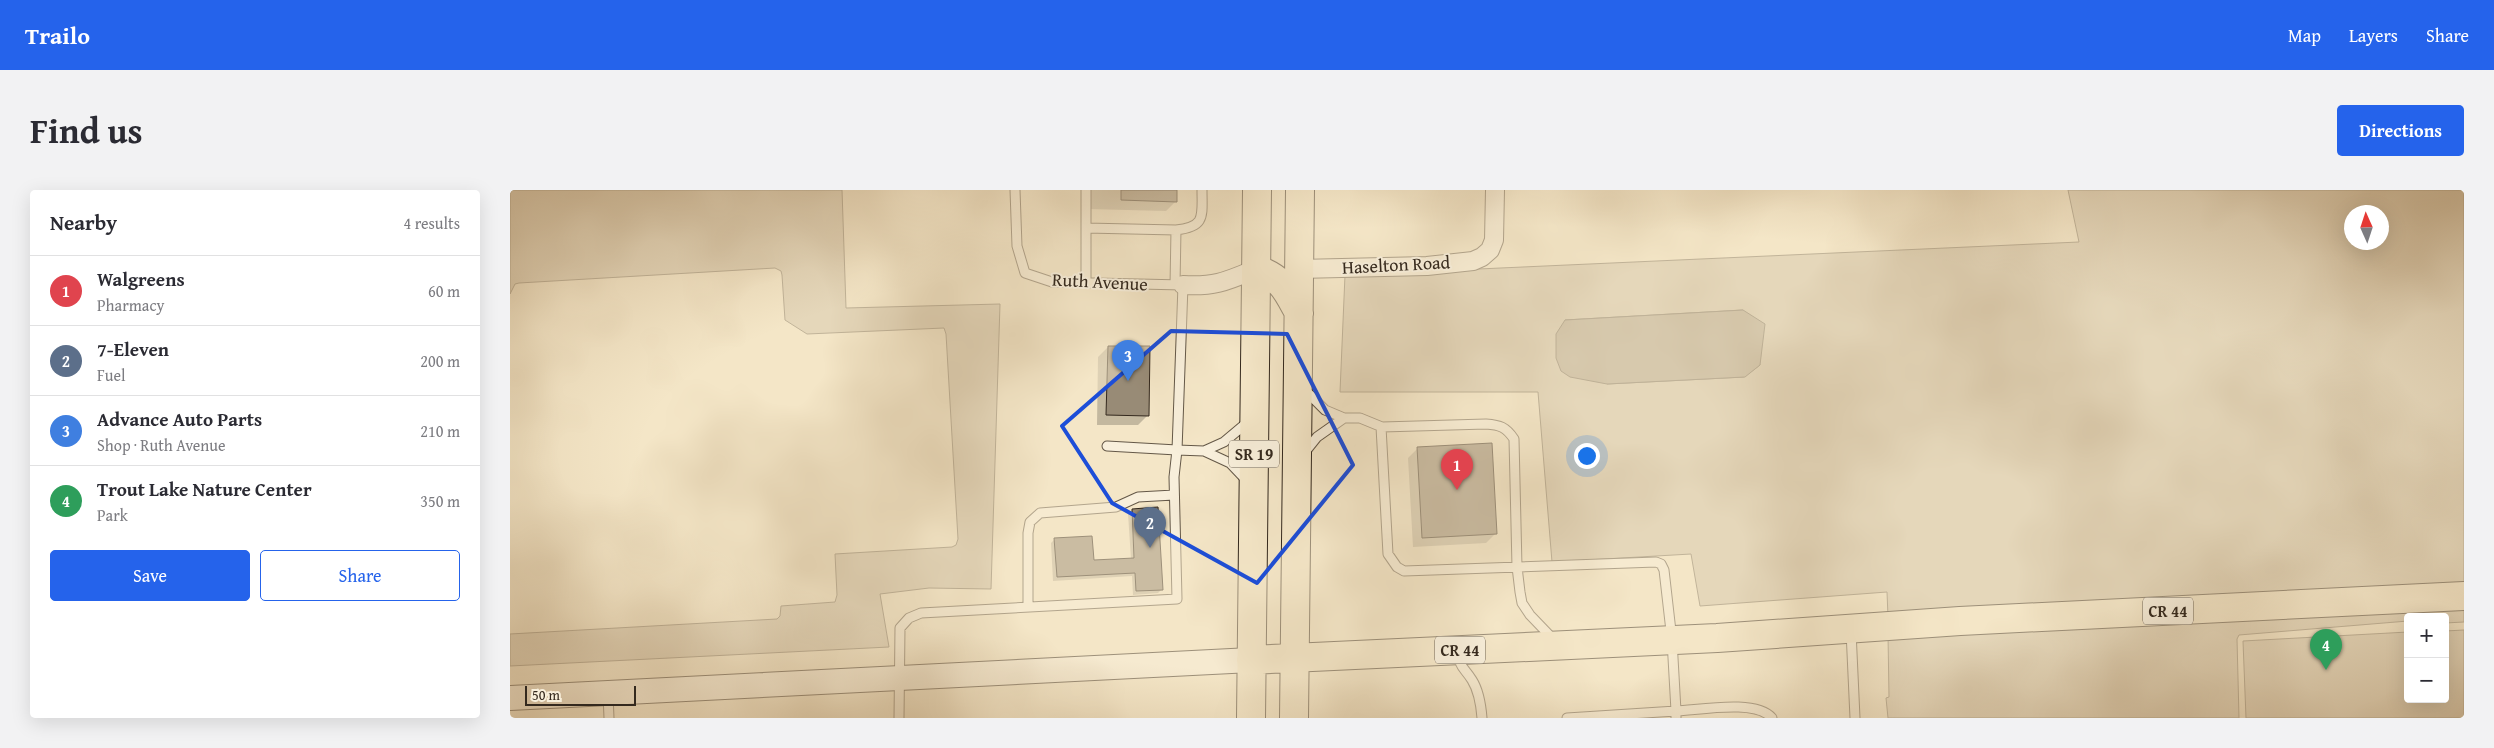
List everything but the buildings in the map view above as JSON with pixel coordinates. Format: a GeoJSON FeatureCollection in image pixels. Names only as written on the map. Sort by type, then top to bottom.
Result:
{"type":"FeatureCollection","features":[{"type":"Feature","properties":{"kind":"main road","name":"SR 19"},"geometry":{"type":"LineString","coordinates":[[1251,718],[1258,190]]}},
{"type":"Feature","properties":{"kind":"main road","name":"SR 19"},"geometry":{"type":"LineString","coordinates":[[1294,718],[1300,190]]}},
{"type":"Feature","properties":{"kind":"main road"},"geometry":{"type":"LineString","coordinates":[[1256,269],[1273,276],[1284,284],[1299,313]]}},
{"type":"Feature","properties":{"kind":"main road","name":"CR 44"},"geometry":{"type":"LineString","coordinates":[[510,698],[1295,657],[1672,640],[2464,596]]}},
{"type":"Feature","properties":{"kind":"street","name":"Haselton Road"},"geometry":{"type":"LineString","coordinates":[[1299,269],[1426,266],[1472,261],[1482,257],[1490,250],[1494,240],[1495,190]]}},
{"type":"Feature","properties":{"kind":"street","name":"Ruth Avenue"},"geometry":{"type":"LineString","coordinates":[[1179,285],[1207,286],[1224,283],[1256,269]]}},
{"type":"Feature","properties":{"kind":"lane","name":"Ruth Avenue"},"geometry":{"type":"LineString","coordinates":[[1016,190],[1017,246],[1025,273],[1052,282],[1179,285]]}},
{"type":"Feature","properties":{"kind":"lane"},"geometry":{"type":"LineString","coordinates":[[1086,190],[1086,283]]}},
{"type":"Feature","properties":{"kind":"lane"},"geometry":{"type":"LineString","coordinates":[[1086,228],[1176,230],[1190,228],[1198,224],[1202,217],[1202,190]]}},
{"type":"Feature","properties":{"kind":"lane"},"geometry":{"type":"LineString","coordinates":[[899,718],[900,628],[909,618],[921,613],[1177,599],[1174,476],[1177,450],[1179,285],[1176,230]]}},
{"type":"Feature","properties":{"kind":"lane"},"geometry":{"type":"LineString","coordinates":[[1298,382],[1317,405],[1332,414],[1344,418],[1360,418],[1382,427],[1486,424],[1500,426],[1508,430],[1514,439],[1517,567],[1522,603],[1530,616],[1559,645]]}},
{"type":"Feature","properties":{"kind":"lane"},"geometry":{"type":"LineString","coordinates":[[1204,451],[1235,434],[1254,415]]}},
{"type":"Feature","properties":{"kind":"lane"},"geometry":{"type":"LineString","coordinates":[[1297,462],[1317,437],[1344,418]]}},
{"type":"Feature","properties":{"kind":"lane"},"geometry":{"type":"LineString","coordinates":[[1382,427],[1388,554],[1391,561],[1404,571],[1656,562],[1661,564],[1664,570],[1672,640],[1676,715]]}},
{"type":"Feature","properties":{"kind":"lane"},"geometry":{"type":"LineString","coordinates":[[1107,446],[1204,451],[1230,462],[1253,487]]}},
{"type":"Feature","properties":{"kind":"lane"},"geometry":{"type":"LineString","coordinates":[[1028,607],[1028,533],[1030,522],[1040,513],[1116,507],[1138,497],[1174,495]]}},
{"type":"Feature","properties":{"kind":"lane"},"geometry":{"type":"LineString","coordinates":[[1851,629],[1855,718]]}},
{"type":"Feature","properties":{"kind":"lane"},"geometry":{"type":"LineString","coordinates":[[1459,650],[1459,664],[1473,680],[1480,702],[1482,718]]}},
{"type":"Feature","properties":{"kind":"lane"},"geometry":{"type":"LineString","coordinates":[[608,694],[609,718]]}},
{"type":"Feature","properties":{"kind":"lane"},"geometry":{"type":"LineString","coordinates":[[1567,718],[1676,715],[1747,707],[1766,711],[1772,718]]}},
{"type":"Feature","properties":{"kind":"highlighted area"},"geometry":{"type":"Polygon","coordinates":[[[1171,331],[1287,334],[1353,465],[1257,583],[1112,503],[1062,426],[1171,331]]]}},
{"type":"Feature","properties":{"kind":"shaded area"},"geometry":{"type":"Polygon","coordinates":[[[512,190],[842,190],[846,308],[1000,304],[991,589],[929,588],[880,594],[889,647],[510,666],[510,634],[777,619],[780,616],[781,606],[835,602],[837,595],[835,554],[952,547],[956,545],[958,539],[946,334],[944,328],[807,334],[785,320],[782,275],[781,271],[775,268],[519,283],[515,284],[510,294],[510,194],[512,190]]]}},
{"type":"Feature","properties":{"kind":"shaded area"},"geometry":{"type":"Polygon","coordinates":[[[2068,190],[2464,190],[2464,587],[1888,617],[1887,592],[1700,606],[1691,554],[1552,562],[1538,392],[1340,392],[1345,275],[2079,242],[2068,190]],[[1743,310],[1565,320],[1607,384],[1744,377],[1760,365],[1743,310]]]}},
{"type":"Feature","properties":{"kind":"shaded area"},"geometry":{"type":"Polygon","coordinates":[[[1743,310],[1765,324],[1760,365],[1745,377],[1607,384],[1570,377],[1561,371],[1556,358],[1556,334],[1565,320],[1743,310]]]}},
{"type":"Feature","properties":{"kind":"shaded area"},"geometry":{"type":"Polygon","coordinates":[[[2464,604],[2464,622],[2449,623],[2449,613],[2404,613],[2404,621],[2239,635],[2237,639],[2239,718],[1888,718],[1886,698],[1889,697],[1888,635],[2464,604]]]}},
{"type":"Feature","properties":{"kind":"shaded area"},"geometry":{"type":"Polygon","coordinates":[[[2464,630],[2464,718],[2246,718],[2243,641],[2404,632],[2404,703],[2449,703],[2449,631],[2464,630]]]}},
{"type":"Feature","properties":{"kind":"place","name":"Advance Auto Parts"},"geometry":{"type":"Point","coordinates":[1128,381]}},
{"type":"Feature","properties":{"kind":"place","name":"Walgreens"},"geometry":{"type":"Point","coordinates":[1457,490]}},
{"type":"Feature","properties":{"kind":"place","name":"7-Eleven"},"geometry":{"type":"Point","coordinates":[1150,548]}},
{"type":"Feature","properties":{"kind":"place","name":"Trout Lake Nature Center"},"geometry":{"type":"Point","coordinates":[2326,670]}}]}
